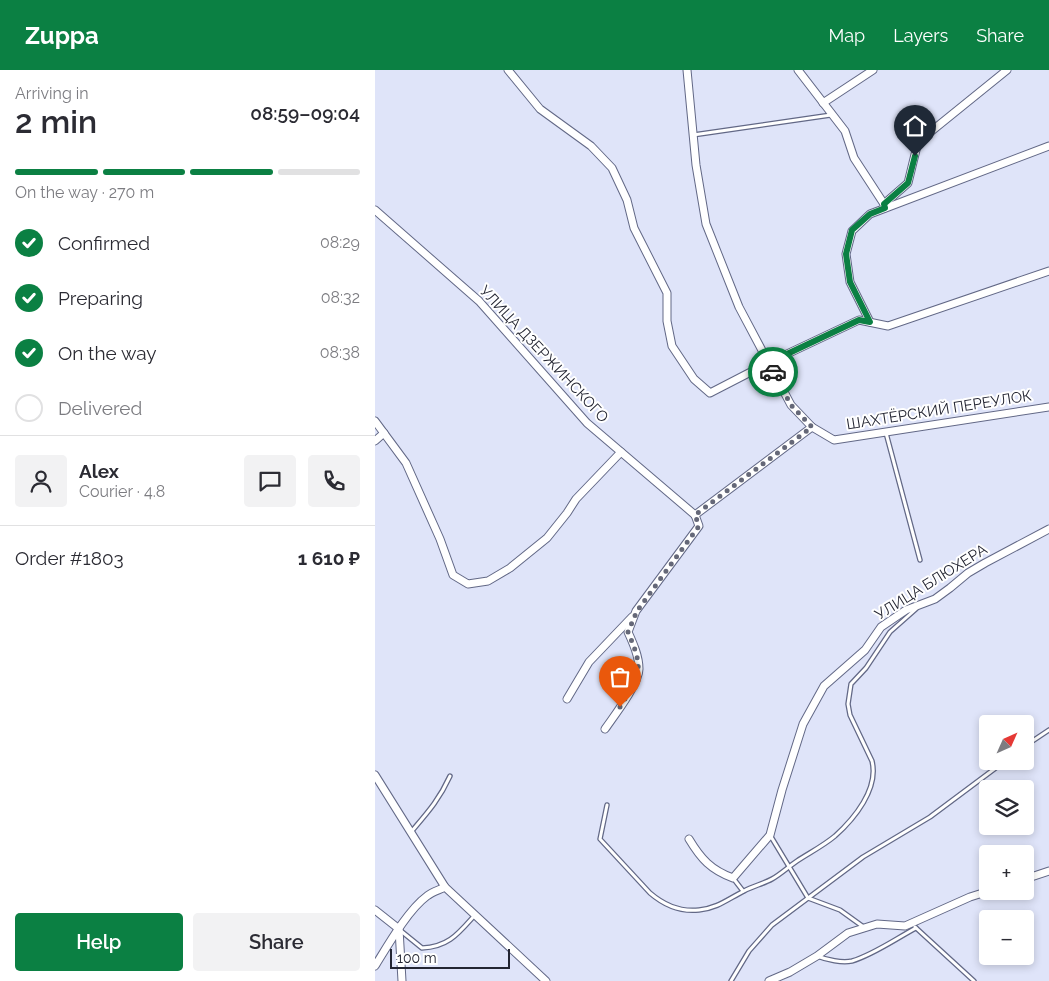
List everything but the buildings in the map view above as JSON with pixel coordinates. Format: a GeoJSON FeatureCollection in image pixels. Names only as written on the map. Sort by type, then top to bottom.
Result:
{"type":"FeatureCollection","features":[{"type":"Feature","properties":{"kind":"street"},"geometry":{"type":"LineString","coordinates":[[507,70],[540,108],[591,146],[612,168],[627,200],[634,228],[667,293],[667,321],[672,346],[694,379],[710,393],[859,320],[888,326],[1049,271]]}},
{"type":"Feature","properties":{"kind":"street"},"geometry":{"type":"LineString","coordinates":[[567,699],[589,662],[636,613],[699,526],[695,515],[812,427],[791,405],[768,363],[739,307],[706,224],[696,164],[687,70]]}},
{"type":"Feature","properties":{"kind":"street"},"geometry":{"type":"LineString","coordinates":[[798,70],[845,131],[854,158],[884,206]]}},
{"type":"Feature","properties":{"kind":"street"},"geometry":{"type":"LineString","coordinates":[[823,103],[873,70]]}},
{"type":"Feature","properties":{"kind":"street"},"geometry":{"type":"LineString","coordinates":[[884,206],[908,183],[918,142],[1007,70]]}},
{"type":"Feature","properties":{"kind":"street"},"geometry":{"type":"LineString","coordinates":[[870,322],[850,282],[846,254],[852,230],[870,214],[884,206],[1049,146]]}},
{"type":"Feature","properties":{"kind":"street","name":"УЛИЦА ДЗЕРЖИНСКОГО"},"geometry":{"type":"LineString","coordinates":[[375,210],[479,301],[587,423],[695,515]]}},
{"type":"Feature","properties":{"kind":"street","name":"ШАХТЁРСКИЙ ПЕРЕУЛОК"},"geometry":{"type":"LineString","coordinates":[[812,427],[834,440],[1049,407]]}},
{"type":"Feature","properties":{"kind":"street"},"geometry":{"type":"LineString","coordinates":[[375,421],[406,463],[440,539],[453,575],[468,584],[488,581],[510,568],[547,538],[567,513],[576,498],[621,452]]}},
{"type":"Feature","properties":{"kind":"street"},"geometry":{"type":"LineString","coordinates":[[375,441],[385,433]]}},
{"type":"Feature","properties":{"kind":"street","name":"УЛИЦА БЛЮХЕРА"},"geometry":{"type":"LineString","coordinates":[[770,835],[803,724],[825,686],[865,650],[881,627],[906,610],[935,599],[968,573],[1049,529]]}},
{"type":"Feature","properties":{"kind":"street"},"geometry":{"type":"LineString","coordinates":[[605,729],[636,682],[639,670],[636,651],[628,632],[636,613]]}},
{"type":"Feature","properties":{"kind":"street"},"geometry":{"type":"LineString","coordinates":[[375,775],[445,887],[546,981]]}},
{"type":"Feature","properties":{"kind":"street"},"geometry":{"type":"LineString","coordinates":[[689,839],[700,857],[720,873],[733,878],[770,835]]}},
{"type":"Feature","properties":{"kind":"street"},"geometry":{"type":"LineString","coordinates":[[1034,876],[1049,871]]}},
{"type":"Feature","properties":{"kind":"street"},"geometry":{"type":"LineString","coordinates":[[375,966],[399,929],[427,896],[445,887]]}},
{"type":"Feature","properties":{"kind":"street"},"geometry":{"type":"LineString","coordinates":[[769,981],[817,956],[848,933],[877,924],[914,926],[979,895]]}},
{"type":"Feature","properties":{"kind":"street"},"geometry":{"type":"LineString","coordinates":[[375,910],[399,929],[402,981]]}},
{"type":"Feature","properties":{"kind":"lane"},"geometry":{"type":"LineString","coordinates":[[693,135],[831,115]]}},
{"type":"Feature","properties":{"kind":"lane"},"geometry":{"type":"LineString","coordinates":[[885,433],[921,560]]}},
{"type":"Feature","properties":{"kind":"lane"},"geometry":{"type":"LineString","coordinates":[[607,805],[599,839],[659,901],[681,909],[699,910],[730,901],[743,892],[773,879],[789,866],[835,836],[865,799],[873,779],[874,770],[872,761],[850,715],[847,704],[851,684],[866,668],[890,632],[920,604]]}},
{"type":"Feature","properties":{"kind":"lane"},"geometry":{"type":"LineString","coordinates":[[1034,740],[1049,730]]}},
{"type":"Feature","properties":{"kind":"lane"},"geometry":{"type":"LineString","coordinates":[[731,981],[749,951],[773,925],[863,856],[931,817],[993,770]]}},
{"type":"Feature","properties":{"kind":"lane"},"geometry":{"type":"LineString","coordinates":[[411,833],[430,811],[443,792],[450,776]]}},
{"type":"Feature","properties":{"kind":"lane"},"geometry":{"type":"LineString","coordinates":[[770,835],[808,898],[840,910],[865,928]]}},
{"type":"Feature","properties":{"kind":"lane"},"geometry":{"type":"LineString","coordinates":[[733,878],[743,892]]}},
{"type":"Feature","properties":{"kind":"lane"},"geometry":{"type":"LineString","coordinates":[[399,929],[422,948],[427,948],[454,939],[475,914]]}},
{"type":"Feature","properties":{"kind":"lane"},"geometry":{"type":"LineString","coordinates":[[817,956],[826,960],[850,961],[863,957],[914,926],[974,981]]}},
{"type":"Feature","properties":{"kind":"way so far"},"geometry":{"type":"LineString","coordinates":[[620,707],[636,682],[639,670],[636,651],[628,632],[637,611],[699,526],[695,515],[812,427],[791,405],[773,372]]}},
{"type":"Feature","properties":{"kind":"route"},"geometry":{"type":"LineString","coordinates":[[773,372],[768,363],[859,320],[870,322],[850,282],[846,254],[852,230],[870,214],[885,208],[884,204],[908,183],[915,156]]}}]}
